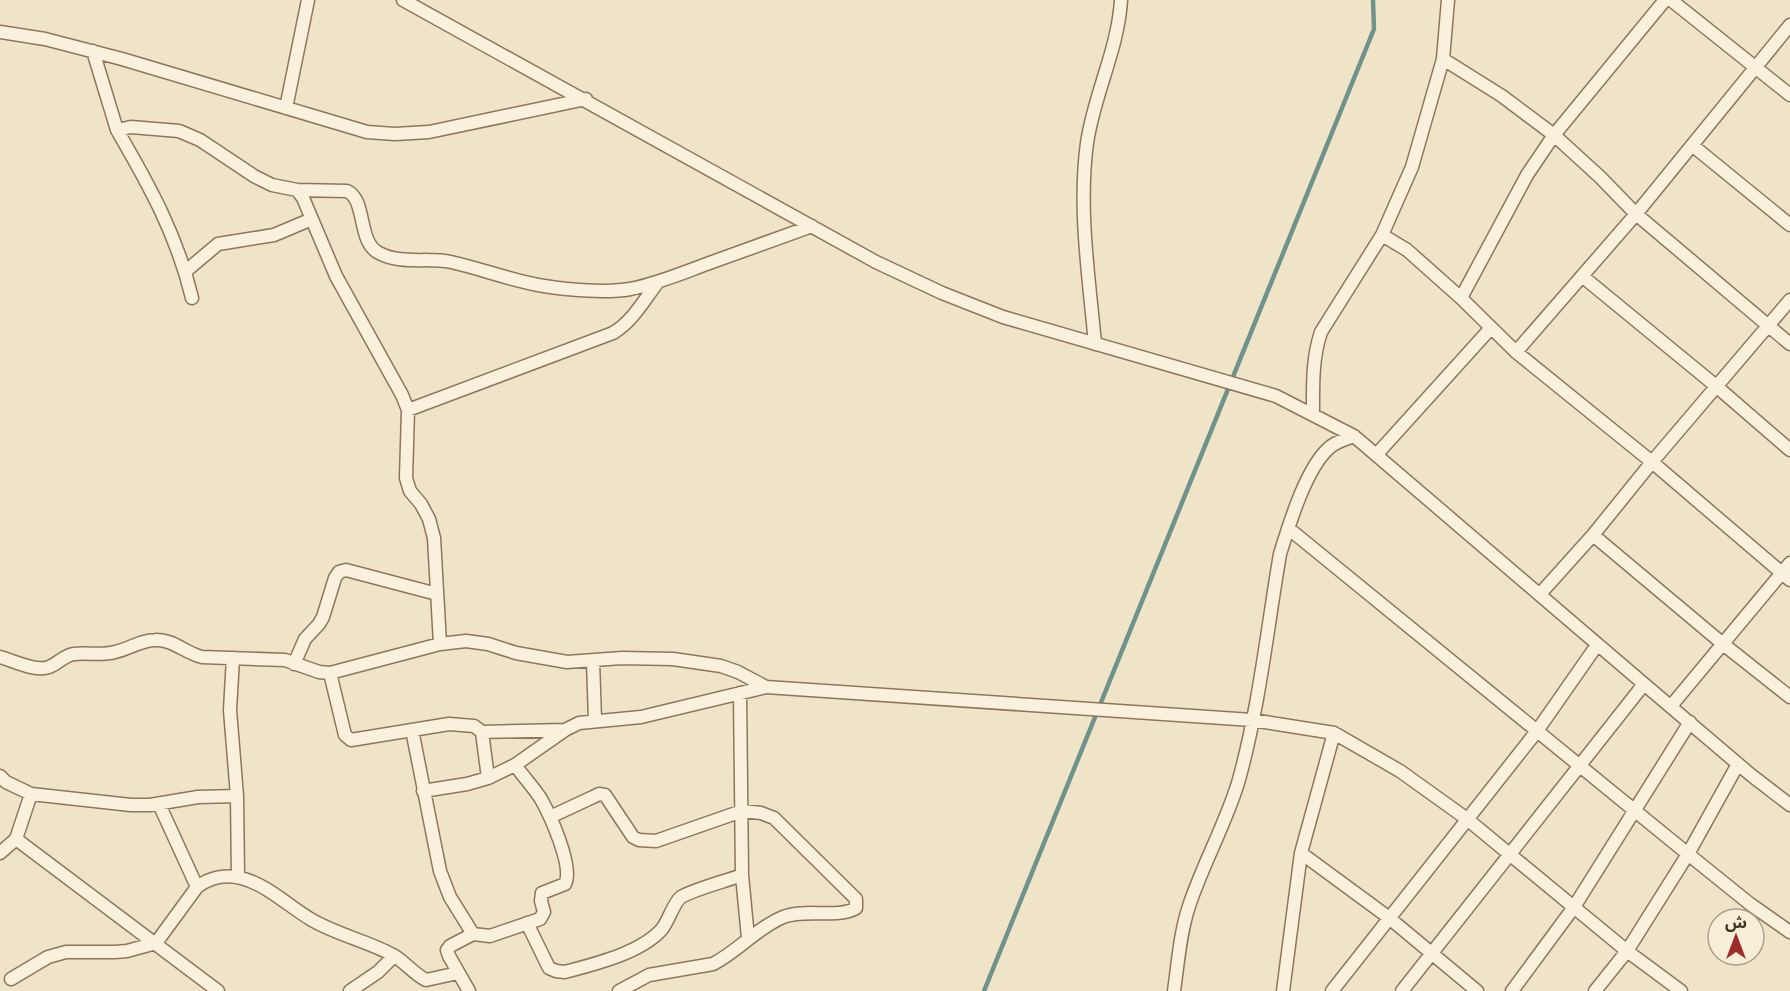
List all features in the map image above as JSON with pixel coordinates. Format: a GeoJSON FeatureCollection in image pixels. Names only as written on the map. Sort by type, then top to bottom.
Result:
{"type":"FeatureCollection","features":[{"type":"Feature","properties":{"kind":"street"},"geometry":{"type":"LineString","coordinates":[[286,108],[308,0]]}},
{"type":"Feature","properties":{"kind":"street"},"geometry":{"type":"LineString","coordinates":[[403,0],[876,262],[942,293],[1003,317],[1276,396],[1354,436],[1597,645],[1790,805]]}},
{"type":"Feature","properties":{"kind":"street"},"geometry":{"type":"LineString","coordinates":[[1095,344],[1084,210],[1084,174],[1088,140],[1119,25],[1121,0]]}},
{"type":"Feature","properties":{"kind":"street"},"geometry":{"type":"LineString","coordinates":[[1313,414],[1313,363],[1321,332],[1382,235],[1412,166],[1443,59],[1448,0]]}},
{"type":"Feature","properties":{"kind":"street"},"geometry":{"type":"LineString","coordinates":[[1461,298],[1527,175],[1554,135],[1665,0]]}},
{"type":"Feature","properties":{"kind":"street"},"geometry":{"type":"LineString","coordinates":[[1671,0],[1790,95]]}},
{"type":"Feature","properties":{"kind":"street"},"geometry":{"type":"LineString","coordinates":[[1516,352],[1636,214],[1790,25]]}},
{"type":"Feature","properties":{"kind":"street"},"geometry":{"type":"LineString","coordinates":[[0,32],[45,39],[93,51],[367,132],[395,134],[429,132],[585,99]]}},
{"type":"Feature","properties":{"kind":"street"},"geometry":{"type":"LineString","coordinates":[[93,51],[117,130],[155,196],[186,270],[192,298]]}},
{"type":"Feature","properties":{"kind":"street"},"geometry":{"type":"LineString","coordinates":[[1443,59],[1502,96],[1554,135],[1636,214],[1790,344]]}},
{"type":"Feature","properties":{"kind":"street"},"geometry":{"type":"LineString","coordinates":[[117,130],[131,127],[179,131],[200,140],[254,176],[272,185],[297,190],[352,193],[366,238],[377,252],[399,260],[450,262],[544,286],[584,290],[628,289],[658,282],[812,226]]}},
{"type":"Feature","properties":{"kind":"street"},"geometry":{"type":"LineString","coordinates":[[1692,145],[1790,225]]}},
{"type":"Feature","properties":{"kind":"street"},"geometry":{"type":"LineString","coordinates":[[297,190],[336,276],[402,395],[408,410],[406,478],[410,491],[421,504],[429,519],[434,538],[440,644]]}},
{"type":"Feature","properties":{"kind":"street"},"geometry":{"type":"LineString","coordinates":[[186,270],[218,244],[274,235],[312,219]]}},
{"type":"Feature","properties":{"kind":"street"},"geometry":{"type":"LineString","coordinates":[[1382,235],[1407,250],[1461,298],[1490,329],[1516,352],[1787,572],[1671,706]]}},
{"type":"Feature","properties":{"kind":"street"},"geometry":{"type":"LineString","coordinates":[[1582,276],[1790,450]]}},
{"type":"Feature","properties":{"kind":"street"},"geometry":{"type":"LineString","coordinates":[[408,410],[613,333],[624,327],[632,318],[658,282]]}},
{"type":"Feature","properties":{"kind":"street"},"geometry":{"type":"LineString","coordinates":[[1540,594],[1593,535],[1790,300]]}},
{"type":"Feature","properties":{"kind":"street"},"geometry":{"type":"LineString","coordinates":[[1377,454],[1490,329]]}},
{"type":"Feature","properties":{"kind":"street"},"geometry":{"type":"LineString","coordinates":[[1174,991],[1180,942],[1188,907],[1230,807],[1238,781],[1252,720],[1280,554],[1288,528],[1315,465],[1329,447],[1354,436]]}},
{"type":"Feature","properties":{"kind":"street"},"geometry":{"type":"LineString","coordinates":[[1288,528],[1750,904],[1790,932]]}},
{"type":"Feature","properties":{"kind":"street"},"geometry":{"type":"LineString","coordinates":[[1593,535],[1790,698]]}},
{"type":"Feature","properties":{"kind":"street"},"geometry":{"type":"LineString","coordinates":[[294,664],[306,639],[323,617],[339,572],[346,570],[437,594]]}},
{"type":"Feature","properties":{"kind":"street"},"geometry":{"type":"LineString","coordinates":[[0,657],[43,668],[51,667],[66,656],[73,654],[116,652],[152,640],[170,642],[190,654],[275,659],[330,673],[440,644],[466,641],[567,662],[622,658],[673,659],[721,666],[766,687]]}},
{"type":"Feature","properties":{"kind":"street"},"geometry":{"type":"LineString","coordinates":[[1332,991],[1537,730],[1597,645]]}},
{"type":"Feature","properties":{"kind":"street"},"geometry":{"type":"LineString","coordinates":[[233,658],[230,710],[237,795],[238,877]]}},
{"type":"Feature","properties":{"kind":"street"},"geometry":{"type":"LineString","coordinates":[[593,661],[595,720]]}},
{"type":"Feature","properties":{"kind":"street"},"geometry":{"type":"LineString","coordinates":[[330,673],[346,738],[351,740],[449,724],[474,726],[482,732],[565,730]]}},
{"type":"Feature","properties":{"kind":"street"},"geometry":{"type":"LineString","coordinates":[[1402,991],[1644,684]]}},
{"type":"Feature","properties":{"kind":"street"},"geometry":{"type":"LineString","coordinates":[[423,791],[488,778],[515,765],[565,730],[579,723],[641,717],[766,687],[1252,720],[1334,733],[1400,771],[1467,819],[1627,951],[1681,991]]}},
{"type":"Feature","properties":{"kind":"street"},"geometry":{"type":"LineString","coordinates":[[740,693],[742,874],[748,938]]}},
{"type":"Feature","properties":{"kind":"street"},"geometry":{"type":"LineString","coordinates":[[1512,991],[1574,907],[1690,722]]}},
{"type":"Feature","properties":{"kind":"street"},"geometry":{"type":"LineString","coordinates":[[412,730],[440,871],[450,897],[473,934]]}},
{"type":"Feature","properties":{"kind":"street"},"geometry":{"type":"LineString","coordinates":[[482,732],[488,778]]}},
{"type":"Feature","properties":{"kind":"street"},"geometry":{"type":"LineString","coordinates":[[1283,991],[1301,853],[1334,733]]}},
{"type":"Feature","properties":{"kind":"street"},"geometry":{"type":"LineString","coordinates":[[1595,991],[1627,951],[1688,854],[1738,764]]}},
{"type":"Feature","properties":{"kind":"street"},"geometry":{"type":"LineString","coordinates":[[469,991],[447,950],[450,946],[473,934],[490,936],[543,916],[540,897],[542,893],[565,884],[567,879],[567,865],[550,817],[540,798],[515,765]]}},
{"type":"Feature","properties":{"kind":"street"},"geometry":{"type":"LineString","coordinates":[[0,776],[6,782],[31,794],[130,805],[237,795]]}},
{"type":"Feature","properties":{"kind":"street"},"geometry":{"type":"LineString","coordinates":[[0,853],[15,839],[31,794]]}},
{"type":"Feature","properties":{"kind":"street"},"geometry":{"type":"LineString","coordinates":[[550,817],[593,796],[605,795],[633,837],[656,841],[742,811],[761,813],[774,818],[856,899],[856,908],[849,912],[816,912],[783,917],[748,938],[723,959],[713,964],[649,975],[619,991]]}},
{"type":"Feature","properties":{"kind":"street"},"geometry":{"type":"LineString","coordinates":[[159,804],[197,887]]}},
{"type":"Feature","properties":{"kind":"street"},"geometry":{"type":"LineString","coordinates":[[15,839],[218,991]]}},
{"type":"Feature","properties":{"kind":"street"},"geometry":{"type":"LineString","coordinates":[[1301,853],[1388,917],[1477,991]]}},
{"type":"Feature","properties":{"kind":"street"},"geometry":{"type":"LineString","coordinates":[[527,923],[549,968],[565,972],[631,950],[647,942],[661,931],[681,898],[742,874]]}},
{"type":"Feature","properties":{"kind":"street"},"geometry":{"type":"LineString","coordinates":[[11,979],[48,957],[66,952],[127,951],[156,943],[197,887],[218,877],[238,877],[256,883],[312,920],[394,956],[426,980],[458,973]]}},
{"type":"Feature","properties":{"kind":"street"},"geometry":{"type":"LineString","coordinates":[[350,991],[378,972],[394,956]]}},
{"type":"Feature","properties":{"kind":"waterway"},"geometry":{"type":"LineString","coordinates":[[984,991],[1374,29],[1373,0]]}}]}
